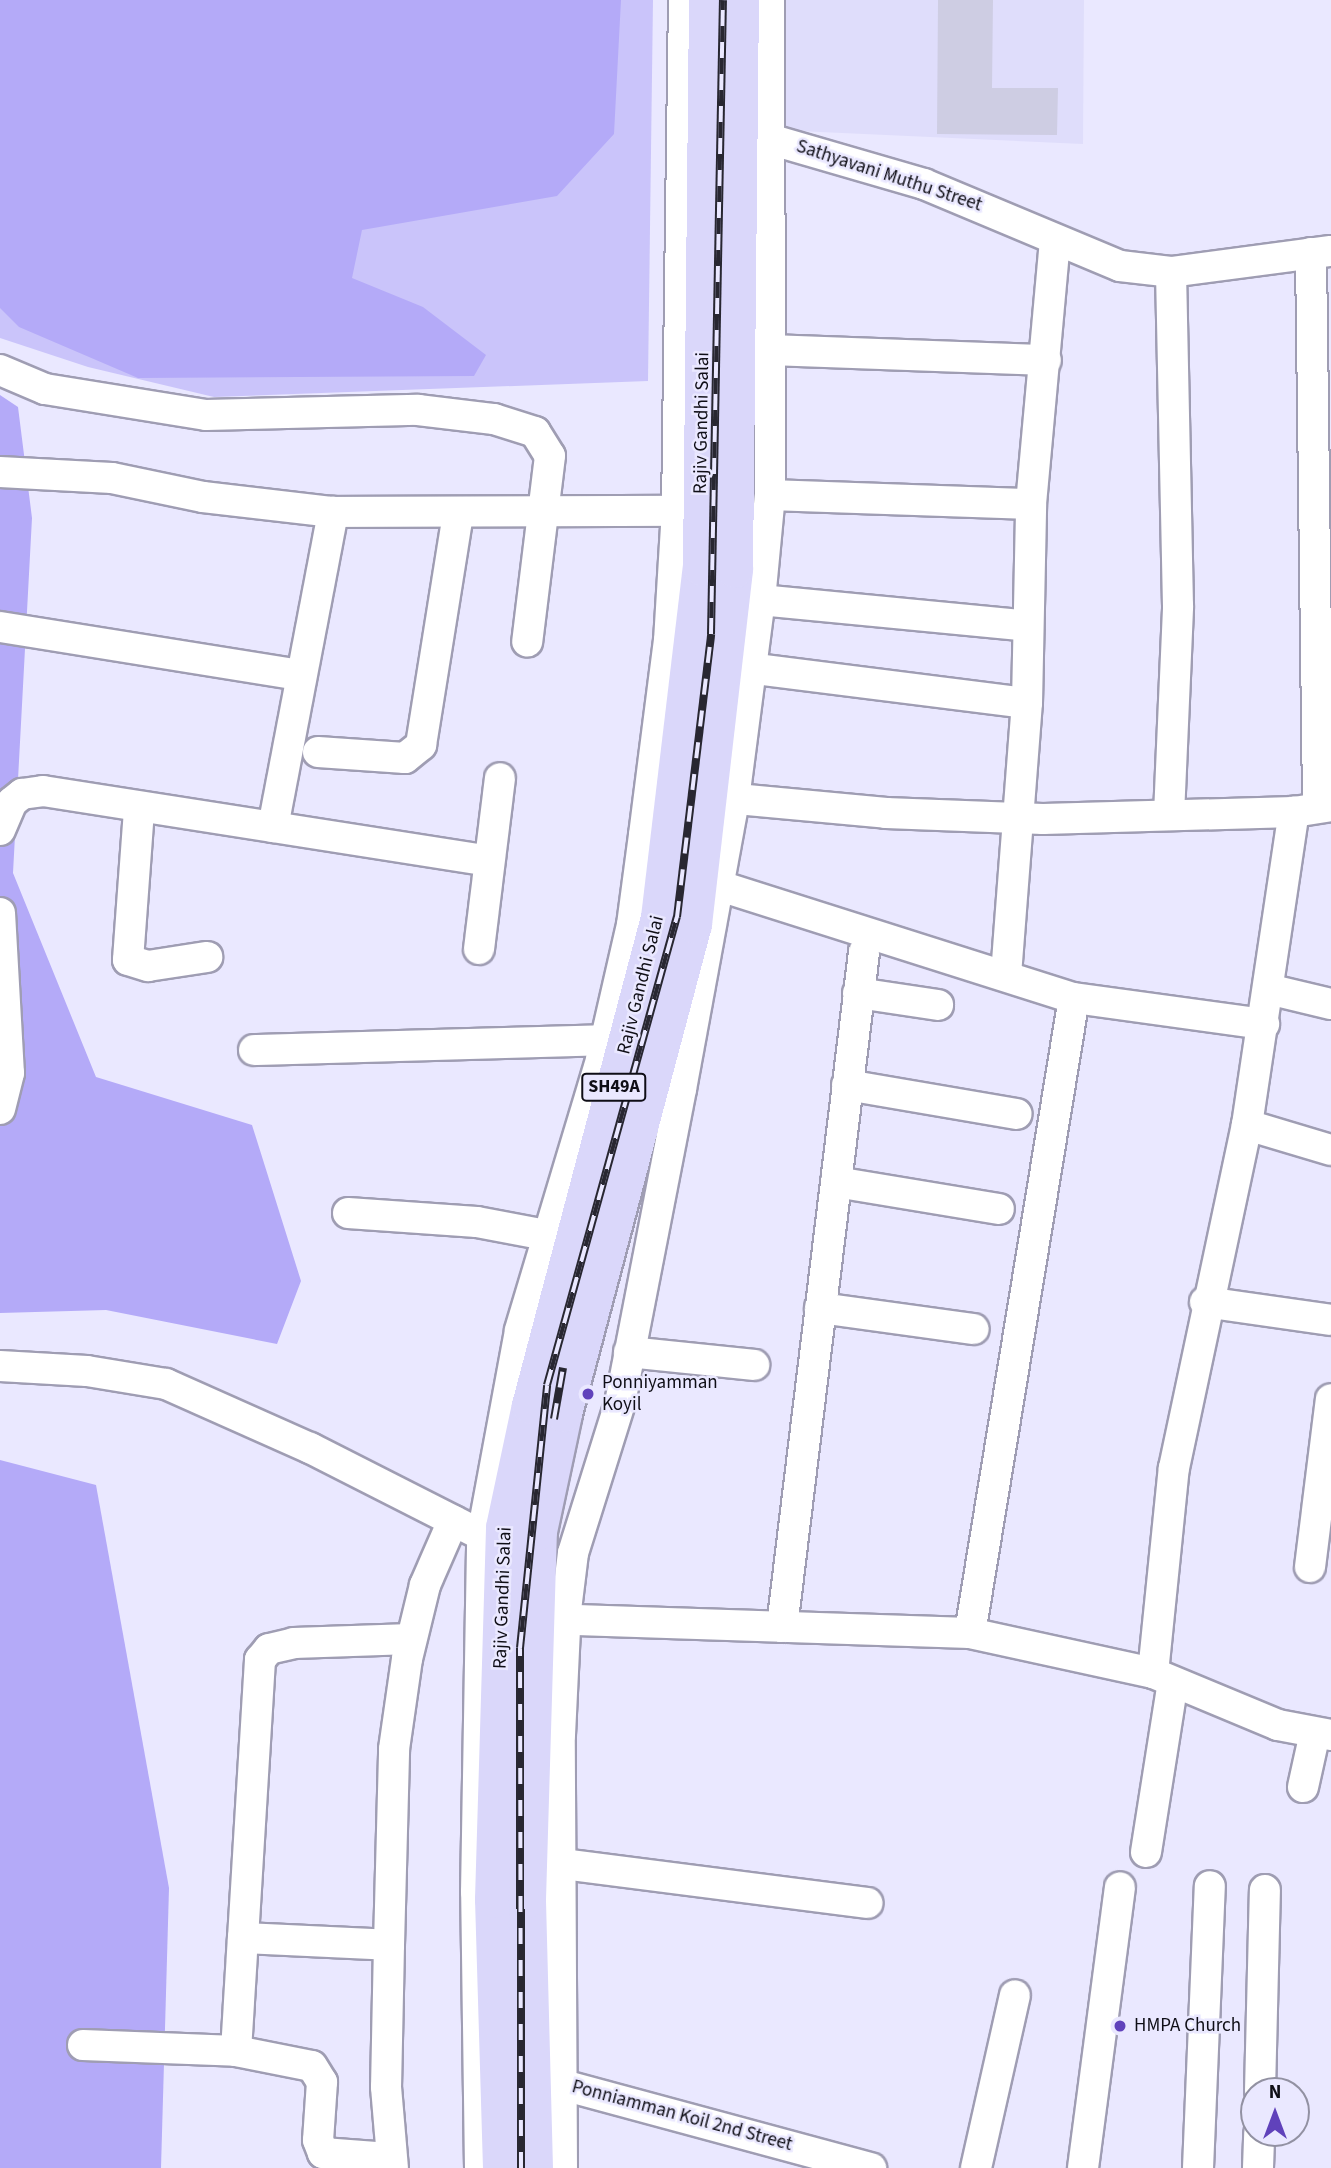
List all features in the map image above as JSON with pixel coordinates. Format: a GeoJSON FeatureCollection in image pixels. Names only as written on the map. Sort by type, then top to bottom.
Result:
{"type":"FeatureCollection","features":[{"type":"Feature","properties":{"kind":"main road","name":"Rajiv Gandhi Salai"},"geometry":{"type":"LineString","coordinates":[[500,2168],[494,1899],[493,1541],[659,917],[701,567],[708,0]]}},
{"type":"Feature","properties":{"kind":"main road","name":"Rajiv Gandhi Salai"},"geometry":{"type":"LineString","coordinates":[[534,2168],[547,2081],[527,1899],[550,1619],[538,1531],[563,1413],[692,924],[720,797],[734,569],[754,134],[740,0]]}},
{"type":"Feature","properties":{"kind":"street"},"geometry":{"type":"LineString","coordinates":[[480,2168],[476,1879],[493,1541],[520,1330],[605,1040],[632,925],[669,641],[677,511],[684,0]]}},
{"type":"Feature","properties":{"kind":"street"},"geometry":{"type":"LineString","coordinates":[[562,2168],[547,2081],[563,1864],[560,1735],[550,1619],[620,1403],[720,886],[720,797],[760,600],[770,495],[771,350],[754,134],[769,0]]}},
{"type":"Feature","properties":{"kind":"street","name":"Sathyavani Muthu Street"},"geometry":{"type":"LineString","coordinates":[[754,134],[957,196],[1097,260],[1171,272],[1321,252]]}},
{"type":"Feature","properties":{"kind":"street"},"geometry":{"type":"LineString","coordinates":[[1006,975],[1027,703],[1031,504],[1055,242]]}},
{"type":"Feature","properties":{"kind":"street"},"geometry":{"type":"LineString","coordinates":[[1146,1852],[1163,1678],[1174,1468],[1205,1302],[1247,1125],[1268,989],[1314,808],[1321,252]]}},
{"type":"Feature","properties":{"kind":"street"},"geometry":{"type":"LineString","coordinates":[[1169,816],[1178,606],[1171,272]]}},
{"type":"Feature","properties":{"kind":"street"},"geometry":{"type":"LineString","coordinates":[[771,350],[1046,360]]}},
{"type":"Feature","properties":{"kind":"street"},"geometry":{"type":"LineString","coordinates":[[0,370],[45,389],[206,415],[418,410],[494,419],[535,432],[550,456],[527,642]]}},
{"type":"Feature","properties":{"kind":"street"},"geometry":{"type":"LineString","coordinates":[[0,472],[112,478],[204,497],[333,512],[458,514],[677,511]]}},
{"type":"Feature","properties":{"kind":"street"},"geometry":{"type":"LineString","coordinates":[[770,495],[1031,504]]}},
{"type":"Feature","properties":{"kind":"street"},"geometry":{"type":"LineString","coordinates":[[273,827],[333,512]]}},
{"type":"Feature","properties":{"kind":"street"},"geometry":{"type":"LineString","coordinates":[[318,751],[405,758],[421,745],[458,514]]}},
{"type":"Feature","properties":{"kind":"street"},"geometry":{"type":"LineString","coordinates":[[760,600],[1028,626]]}},
{"type":"Feature","properties":{"kind":"street"},"geometry":{"type":"LineString","coordinates":[[0,627],[301,675]]}},
{"type":"Feature","properties":{"kind":"street"},"geometry":{"type":"LineString","coordinates":[[748,668],[1027,703]]}},
{"type":"Feature","properties":{"kind":"street"},"geometry":{"type":"LineString","coordinates":[[479,949],[500,778]]}},
{"type":"Feature","properties":{"kind":"street"},"geometry":{"type":"LineString","coordinates":[[0,830],[12,802],[22,794],[43,790],[139,810],[273,827],[488,861]]}},
{"type":"Feature","properties":{"kind":"street"},"geometry":{"type":"LineString","coordinates":[[720,797],[1018,818],[1169,816],[1314,808]]}},
{"type":"Feature","properties":{"kind":"street"},"geometry":{"type":"LineString","coordinates":[[139,810],[128,960],[148,965],[207,957]]}},
{"type":"Feature","properties":{"kind":"street"},"geometry":{"type":"LineString","coordinates":[[720,886],[1074,998],[1264,1024]]}},
{"type":"Feature","properties":{"kind":"street"},"geometry":{"type":"LineString","coordinates":[[0,913],[9,1073],[0,1109]]}},
{"type":"Feature","properties":{"kind":"street"},"geometry":{"type":"LineString","coordinates":[[782,1627],[864,952]]}},
{"type":"Feature","properties":{"kind":"street"},"geometry":{"type":"LineString","coordinates":[[1268,989],[1331,1004]]}},
{"type":"Feature","properties":{"kind":"street"},"geometry":{"type":"LineString","coordinates":[[858,993],[939,1005]]}},
{"type":"Feature","properties":{"kind":"street"},"geometry":{"type":"LineString","coordinates":[[970,1633],[1074,998]]}},
{"type":"Feature","properties":{"kind":"street"},"geometry":{"type":"LineString","coordinates":[[254,1050],[605,1040]]}},
{"type":"Feature","properties":{"kind":"street"},"geometry":{"type":"LineString","coordinates":[[847,1086],[1017,1114]]}},
{"type":"Feature","properties":{"kind":"street"},"geometry":{"type":"LineString","coordinates":[[1247,1125],[1331,1150]]}},
{"type":"Feature","properties":{"kind":"street"},"geometry":{"type":"LineString","coordinates":[[836,1182],[999,1209]]}},
{"type":"Feature","properties":{"kind":"street"},"geometry":{"type":"LineString","coordinates":[[348,1213],[477,1222],[546,1235]]}},
{"type":"Feature","properties":{"kind":"street"},"geometry":{"type":"LineString","coordinates":[[1205,1302],[1331,1320]]}},
{"type":"Feature","properties":{"kind":"street"},"geometry":{"type":"LineString","coordinates":[[820,1308],[974,1329]]}},
{"type":"Feature","properties":{"kind":"street"},"geometry":{"type":"LineString","coordinates":[[629,1352],[754,1365]]}},
{"type":"Feature","properties":{"kind":"street"},"geometry":{"type":"LineString","coordinates":[[0,1366],[87,1371],[166,1384],[493,1541]]}},
{"type":"Feature","properties":{"kind":"street"},"geometry":{"type":"LineString","coordinates":[[1310,1567],[1331,1399]]}},
{"type":"Feature","properties":{"kind":"street"},"geometry":{"type":"LineString","coordinates":[[83,2045],[236,2051],[318,2070],[322,2095],[318,2140],[323,2153],[391,2163],[389,1945],[394,1749],[411,1639],[425,1585],[453,1521]]}},
{"type":"Feature","properties":{"kind":"street"},"geometry":{"type":"LineString","coordinates":[[550,1619],[970,1633],[1163,1678],[1278,1725],[1323,1734],[1303,1787]]}},
{"type":"Feature","properties":{"kind":"street"},"geometry":{"type":"LineString","coordinates":[[236,2051],[260,1660],[269,1649],[294,1643],[411,1639]]}},
{"type":"Feature","properties":{"kind":"street"},"geometry":{"type":"LineString","coordinates":[[563,1864],[868,1902]]}},
{"type":"Feature","properties":{"kind":"street"},"geometry":{"type":"LineString","coordinates":[[1198,2168],[1210,1886]]}},
{"type":"Feature","properties":{"kind":"street"},"geometry":{"type":"LineString","coordinates":[[1083,2168],[1120,1887]]}},
{"type":"Feature","properties":{"kind":"street"},"geometry":{"type":"LineString","coordinates":[[1260,2077],[1265,1890]]}},
{"type":"Feature","properties":{"kind":"street"},"geometry":{"type":"LineString","coordinates":[[243,1938],[389,1945]]}},
{"type":"Feature","properties":{"kind":"street"},"geometry":{"type":"LineString","coordinates":[[976,2168],[1015,1995]]}},
{"type":"Feature","properties":{"kind":"street","name":"Ponniamman Koil 2nd Street"},"geometry":{"type":"LineString","coordinates":[[547,2081],[871,2168]]}},
{"type":"Feature","properties":{"kind":"street"},"geometry":{"type":"LineString","coordinates":[[1258,2168],[1259,2147]]}},
{"type":"Feature","properties":{"kind":"shaded area"},"geometry":{"type":"Polygon","coordinates":[[[0,0],[653,0],[648,381],[214,397],[88,367],[0,338],[0,0]]]}},
{"type":"Feature","properties":{"kind":"shaded area"},"geometry":{"type":"Polygon","coordinates":[[[0,0],[621,0],[614,134],[557,196],[362,230],[352,278],[423,307],[486,355],[474,376],[138,378],[19,327],[0,308],[0,0]]]}},
{"type":"Feature","properties":{"kind":"shaded area"},"geometry":{"type":"Polygon","coordinates":[[[777,0],[1084,0],[1083,144],[776,130],[777,0]]]}},
{"type":"Feature","properties":{"kind":"shaded area"},"geometry":{"type":"Polygon","coordinates":[[[0,395],[18,407],[32,518],[13,873],[96,1077],[252,1125],[301,1281],[277,1344],[106,1310],[0,1313],[0,395]]]}},
{"type":"Feature","properties":{"kind":"shaded area"},"geometry":{"type":"Polygon","coordinates":[[[0,1460],[96,1485],[169,1888],[161,2168],[0,2168],[0,1460]]]}},
{"type":"Feature","properties":{"kind":"building"},"geometry":{"type":"Polygon","coordinates":[[[938,0],[993,0],[992,88],[1058,88],[1057,135],[937,134],[938,0]]]}},
{"type":"Feature","properties":{"kind":"railway"},"geometry":{"type":"LineString","coordinates":[[521,2168],[520,1648],[547,1385],[677,917],[711,634],[723,0]]}},
{"type":"Feature","properties":{"kind":"railway"},"geometry":{"type":"LineString","coordinates":[[554,1419],[563,1368]]}},
{"type":"Feature","properties":{"kind":"place","name":"Ponniyamman Koyil"},"geometry":{"type":"Point","coordinates":[588,1394]}},
{"type":"Feature","properties":{"kind":"place","name":"HMPA Church"},"geometry":{"type":"Point","coordinates":[1120,2026]}}]}
